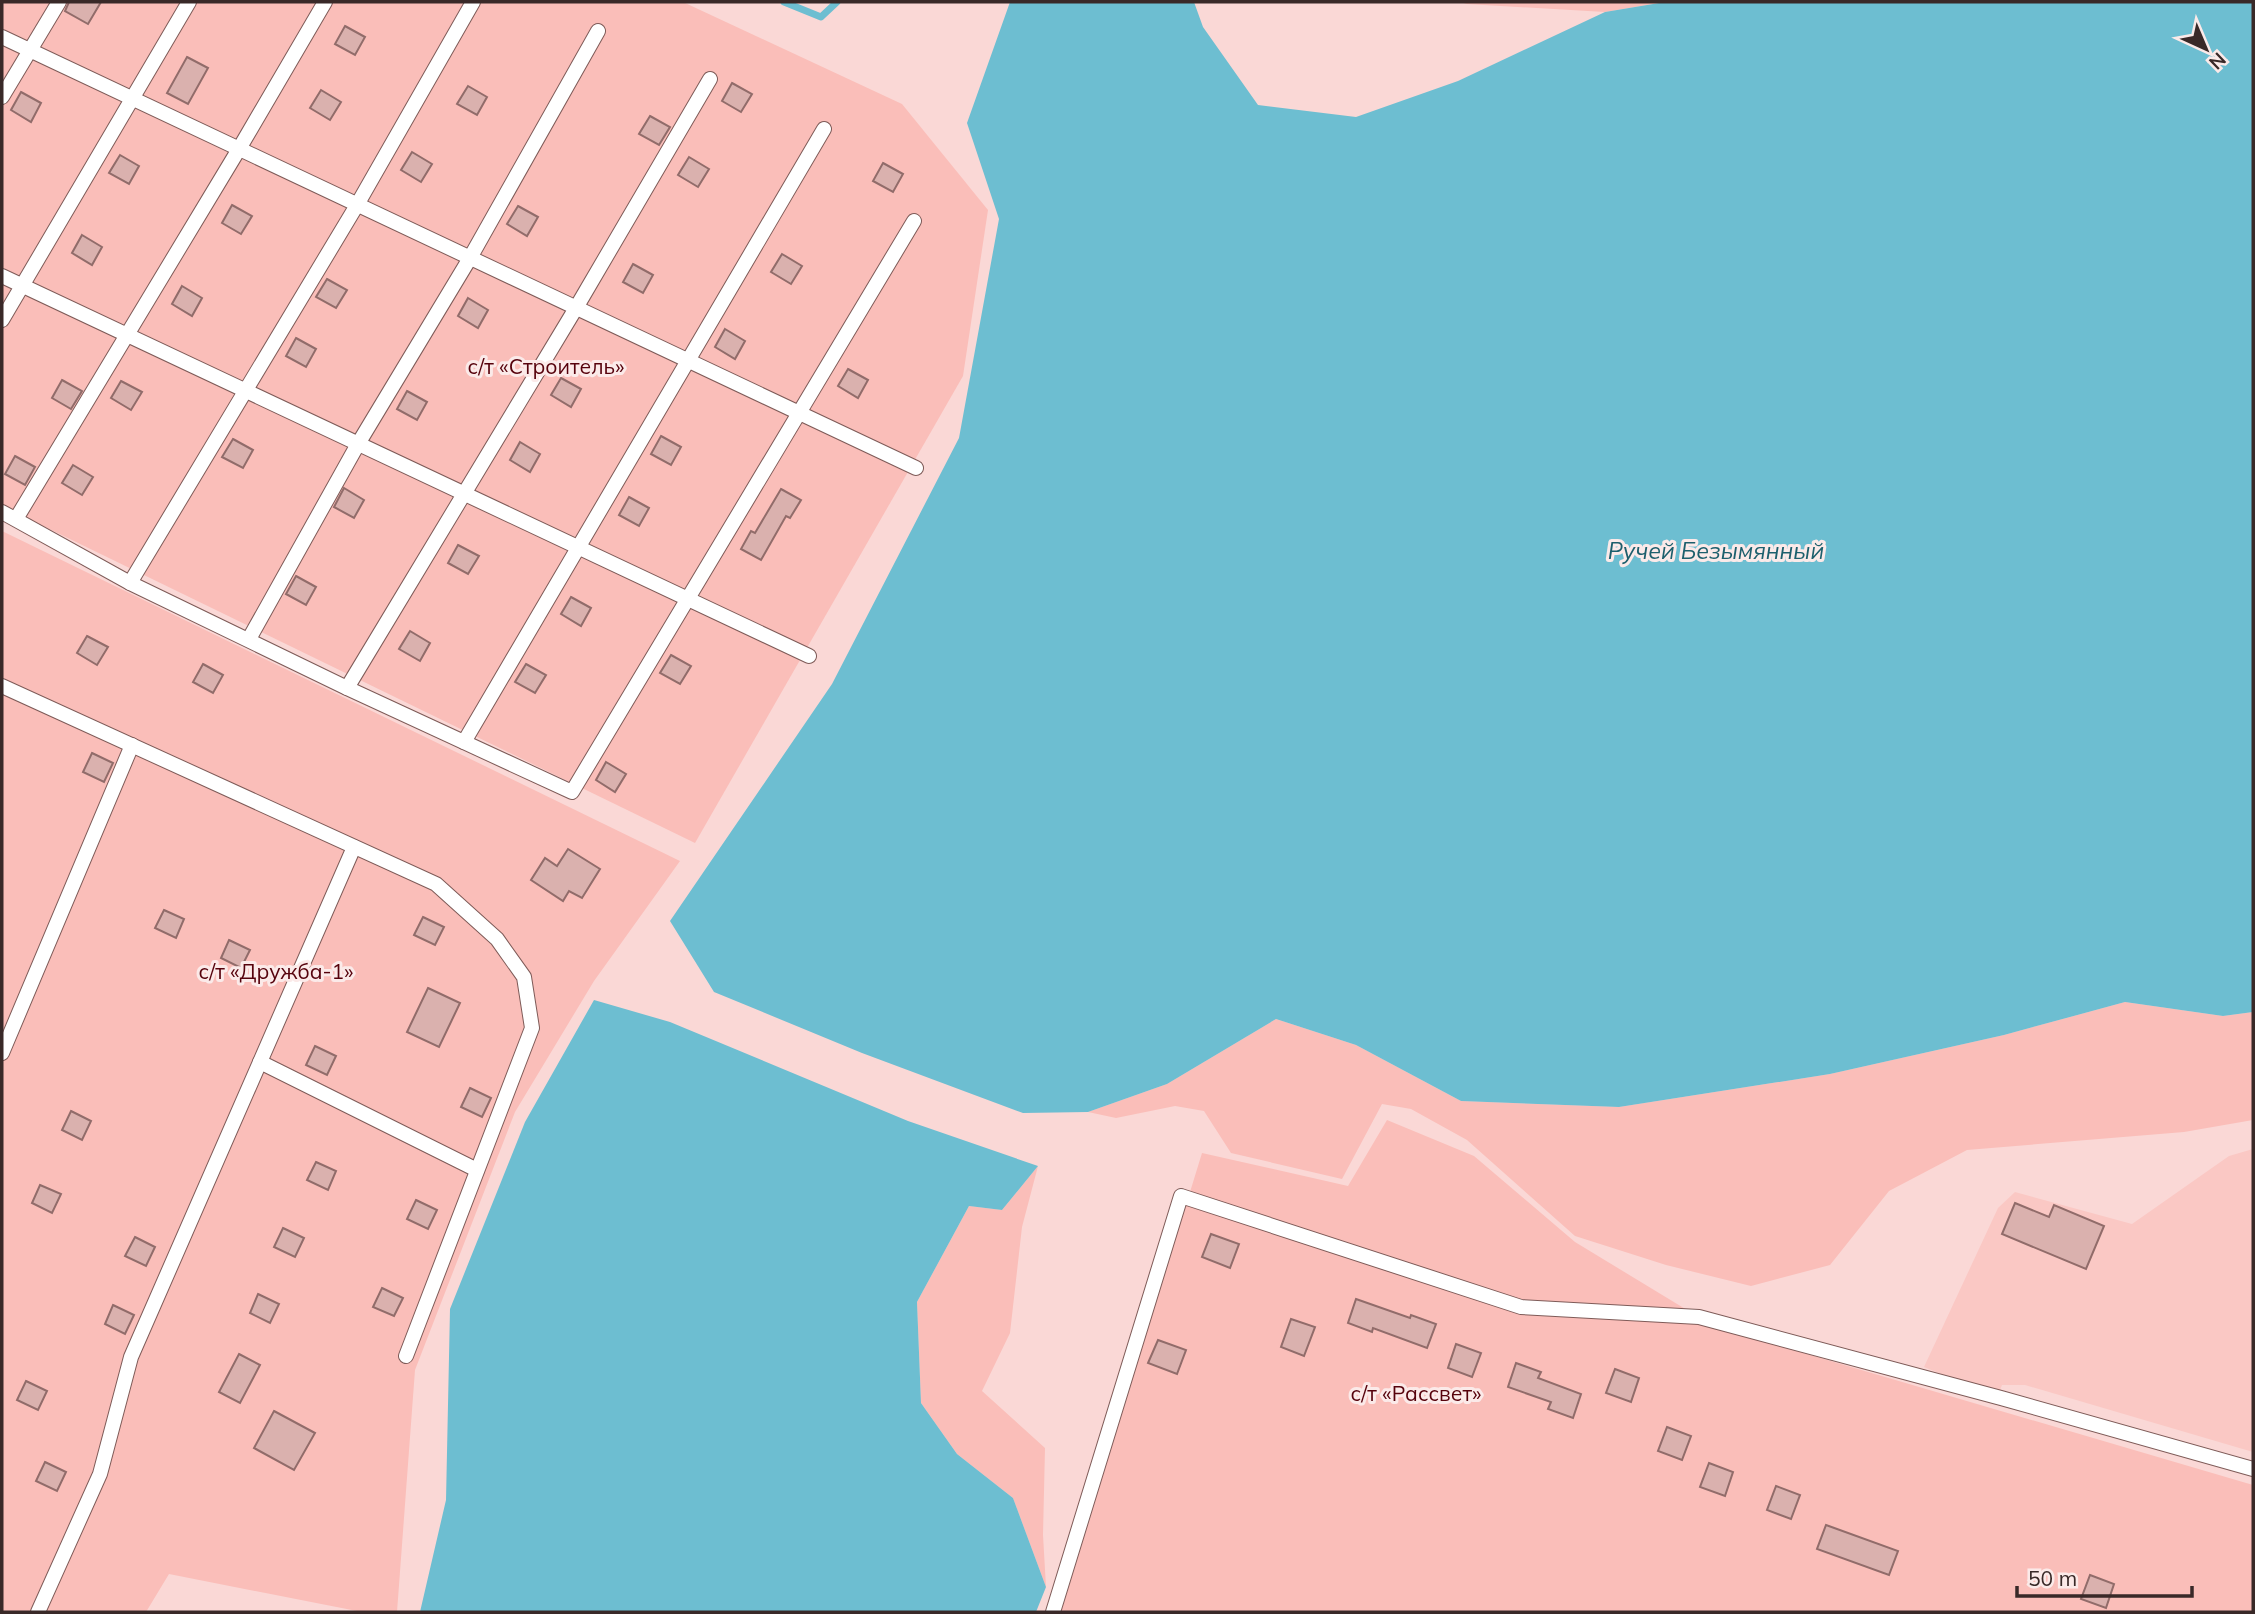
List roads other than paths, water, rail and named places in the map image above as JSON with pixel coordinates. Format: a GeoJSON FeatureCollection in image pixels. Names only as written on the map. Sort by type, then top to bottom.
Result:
{"type":"FeatureCollection","features":[{"type":"Feature","properties":{"kind":"lane"},"geometry":{"type":"LineString","coordinates":[[2,97],[59,2]]}},
{"type":"Feature","properties":{"kind":"lane"},"geometry":{"type":"LineString","coordinates":[[2,320],[189,2]]}},
{"type":"Feature","properties":{"kind":"lane"},"geometry":{"type":"LineString","coordinates":[[16,519],[325,2]]}},
{"type":"Feature","properties":{"kind":"lane"},"geometry":{"type":"LineString","coordinates":[[130,583],[357,205],[473,2]]}},
{"type":"Feature","properties":{"kind":"lane"},"geometry":{"type":"LineString","coordinates":[[249,639],[358,444],[470,258],[598,32]]}},
{"type":"Feature","properties":{"kind":"lane"},"geometry":{"type":"LineString","coordinates":[[2,37],[916,468]]}},
{"type":"Feature","properties":{"kind":"lane"},"geometry":{"type":"LineString","coordinates":[[347,688],[576,308],[710,79]]}},
{"type":"Feature","properties":{"kind":"lane"},"geometry":{"type":"LineString","coordinates":[[464,742],[824,129]]}},
{"type":"Feature","properties":{"kind":"lane"},"geometry":{"type":"LineString","coordinates":[[2,513],[130,583],[347,688],[572,792],[914,221]]}},
{"type":"Feature","properties":{"kind":"lane"},"geometry":{"type":"LineString","coordinates":[[2,276],[810,656]]}},
{"type":"Feature","properties":{"kind":"lane"},"geometry":{"type":"LineString","coordinates":[[2,687],[436,884],[497,939],[524,977],[532,1028],[406,1356]]}},
{"type":"Feature","properties":{"kind":"lane"},"geometry":{"type":"LineString","coordinates":[[2,1053],[132,746]]}},
{"type":"Feature","properties":{"kind":"lane"},"geometry":{"type":"LineString","coordinates":[[38,1612],[100,1474],[131,1357],[355,847]]}},
{"type":"Feature","properties":{"kind":"lane"},"geometry":{"type":"LineString","coordinates":[[260,1062],[477,1170]]}},
{"type":"Feature","properties":{"kind":"lane"},"geometry":{"type":"LineString","coordinates":[[1053,1612],[1181,1196],[1521,1307],[1699,1317],[2253,1469]]}},
{"type":"Feature","properties":{"kind":"water","name":"Ручей Безымянный"},"geometry":{"type":"Polygon","coordinates":[[[1010,2],[1194,2],[1203,27],[1258,105],[1356,117],[1458,81],[1605,12],[1665,2],[2253,2],[2253,1012],[2223,1016],[2125,1002],[2004,1035],[1830,1074],[1619,1107],[1461,1101],[1356,1045],[1276,1019],[1167,1084],[1088,1112],[1023,1113],[862,1053],[714,992],[670,921],[832,684],[959,438],[999,219],[967,123],[1010,2]]]}},
{"type":"Feature","properties":{"kind":"water"},"geometry":{"type":"Polygon","coordinates":[[[594,1000],[670,1022],[908,1121],[1038,1166],[1002,1210],[969,1206],[917,1302],[921,1403],[957,1454],[1013,1498],[1046,1587],[1036,1612],[420,1612],[446,1500],[450,1309],[525,1122],[594,1000]]]}},
{"type":"Feature","properties":{"kind":"waterway"},"geometry":{"type":"LineString","coordinates":[[784,2],[821,17],[837,2]]}},
{"type":"Feature","properties":{"kind":"park label","name":"с/т «Строитель»"},"geometry":{"type":"Point","coordinates":[546,366]}},
{"type":"Feature","properties":{"kind":"park label","name":"с/т «Дружба-1»"},"geometry":{"type":"Point","coordinates":[276,971]}},
{"type":"Feature","properties":{"kind":"park label","name":"с/т «Рассвет»"},"geometry":{"type":"Point","coordinates":[1416,1393]}}]}
